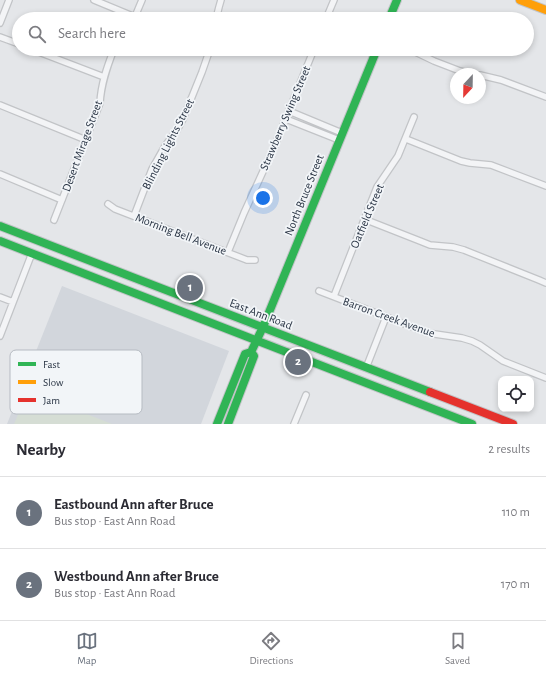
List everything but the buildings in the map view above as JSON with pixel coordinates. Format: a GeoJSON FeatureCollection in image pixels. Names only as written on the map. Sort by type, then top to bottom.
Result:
{"type":"FeatureCollection","features":[{"type":"Feature","properties":{"kind":"main road"},"geometry":{"type":"LineString","coordinates":[[392,12],[397,0]]}},
{"type":"Feature","properties":{"kind":"main road"},"geometry":{"type":"LineString","coordinates":[[520,0],[546,10]]}},
{"type":"Feature","properties":{"kind":"main road","name":"North Bruce Street"},"geometry":{"type":"LineString","coordinates":[[252,350],[263,327],[374,56]]}},
{"type":"Feature","properties":{"kind":"main road","name":"East Ann Road"},"geometry":{"type":"LineString","coordinates":[[0,226],[513,424]]}},
{"type":"Feature","properties":{"kind":"main road"},"geometry":{"type":"LineString","coordinates":[[0,241],[472,424]]}},
{"type":"Feature","properties":{"kind":"main road"},"geometry":{"type":"LineString","coordinates":[[217,424],[245,354],[251,352],[254,356],[228,424]]}},
{"type":"Feature","properties":{"kind":"street"},"geometry":{"type":"LineString","coordinates":[[0,23],[9,0]]}},
{"type":"Feature","properties":{"kind":"street"},"geometry":{"type":"LineString","coordinates":[[94,0],[121,12]]}},
{"type":"Feature","properties":{"kind":"street"},"geometry":{"type":"LineString","coordinates":[[137,12],[142,0]]}},
{"type":"Feature","properties":{"kind":"street"},"geometry":{"type":"LineString","coordinates":[[218,12],[221,0]]}},
{"type":"Feature","properties":{"kind":"street"},"geometry":{"type":"LineString","coordinates":[[329,12],[334,0]]}},
{"type":"Feature","properties":{"kind":"street"},"geometry":{"type":"LineString","coordinates":[[0,37],[12,41]]}},
{"type":"Feature","properties":{"kind":"street"},"geometry":{"type":"LineString","coordinates":[[49,56],[104,77]]}},
{"type":"Feature","properties":{"kind":"street","name":"Desert Mirage Street"},"geometry":{"type":"LineString","coordinates":[[54,220],[100,103],[104,77],[112,56]]}},
{"type":"Feature","properties":{"kind":"street","name":"Blinding Lights Street"},"geometry":{"type":"LineString","coordinates":[[134,216],[152,169],[183,119],[208,56]]}},
{"type":"Feature","properties":{"kind":"street","name":"Strawberry Swing Street"},"geometry":{"type":"LineString","coordinates":[[228,252],[275,146],[311,56]]}},
{"type":"Feature","properties":{"kind":"street"},"geometry":{"type":"LineString","coordinates":[[422,56],[451,68]]}},
{"type":"Feature","properties":{"kind":"street"},"geometry":{"type":"LineString","coordinates":[[486,76],[501,80],[546,97]]}},
{"type":"Feature","properties":{"kind":"street"},"geometry":{"type":"LineString","coordinates":[[0,105],[86,140]]}},
{"type":"Feature","properties":{"kind":"street"},"geometry":{"type":"LineString","coordinates":[[289,111],[341,136]]}},
{"type":"Feature","properties":{"kind":"street","name":"Oatfield Street"},"geometry":{"type":"LineString","coordinates":[[334,296],[377,187],[398,156],[414,117]]}},
{"type":"Feature","properties":{"kind":"street"},"geometry":{"type":"LineString","coordinates":[[286,119],[341,136]]}},
{"type":"Feature","properties":{"kind":"street"},"geometry":{"type":"LineString","coordinates":[[406,138],[461,161],[492,165],[546,186]]}},
{"type":"Feature","properties":{"kind":"street"},"geometry":{"type":"LineString","coordinates":[[0,174],[62,200]]}},
{"type":"Feature","properties":{"kind":"street","name":"Morning Bell Avenue"},"geometry":{"type":"LineString","coordinates":[[108,204],[115,209],[247,260],[255,260]]}},
{"type":"Feature","properties":{"kind":"street"},"geometry":{"type":"LineString","coordinates":[[364,219],[420,242],[464,250],[546,283]]}},
{"type":"Feature","properties":{"kind":"street"},"geometry":{"type":"LineString","coordinates":[[0,336],[32,253]]}},
{"type":"Feature","properties":{"kind":"street","name":"Barron Creek Avenue"},"geometry":{"type":"LineString","coordinates":[[319,291],[428,333],[462,338],[480,344],[503,361],[546,378]]}},
{"type":"Feature","properties":{"kind":"street"},"geometry":{"type":"LineString","coordinates":[[0,297],[13,302]]}},
{"type":"Feature","properties":{"kind":"street"},"geometry":{"type":"LineString","coordinates":[[366,368],[386,317]]}},
{"type":"Feature","properties":{"kind":"street"},"geometry":{"type":"LineString","coordinates":[[294,424],[306,395]]}},
{"type":"Feature","properties":{"kind":"shaded area"},"geometry":{"type":"Polygon","coordinates":[[[62,286],[229,351],[201,424],[7,424],[11,414],[142,414],[142,350],[36,350],[62,286]]]}},
{"type":"Feature","properties":{"kind":"shaded area"},"geometry":{"type":"Polygon","coordinates":[[[18,414],[87,414],[112,424],[14,424],[18,414]]]}},
{"type":"Feature","properties":{"kind":"traffic: fast"},"geometry":{"type":"LineString","coordinates":[[392,12],[397,0]]}},
{"type":"Feature","properties":{"kind":"traffic: fast"},"geometry":{"type":"LineString","coordinates":[[252,350],[263,327],[374,56]]}},
{"type":"Feature","properties":{"kind":"traffic: fast"},"geometry":{"type":"LineString","coordinates":[[0,226],[430,392]]}},
{"type":"Feature","properties":{"kind":"traffic: fast"},"geometry":{"type":"LineString","coordinates":[[0,241],[472,424]]}},
{"type":"Feature","properties":{"kind":"traffic: fast"},"geometry":{"type":"LineString","coordinates":[[217,424],[245,354],[251,352],[254,356],[228,424]]}},
{"type":"Feature","properties":{"kind":"traffic: slow"},"geometry":{"type":"LineString","coordinates":[[520,0],[546,10]]}},
{"type":"Feature","properties":{"kind":"traffic: jam"},"geometry":{"type":"LineString","coordinates":[[430,392],[513,424]]}},
{"type":"Feature","properties":{"kind":"place","name":"Eastbound Ann after Bruce"},"geometry":{"type":"Point","coordinates":[190,288]}},
{"type":"Feature","properties":{"kind":"place","name":"Westbound Ann after Bruce"},"geometry":{"type":"Point","coordinates":[298,362]}}]}
